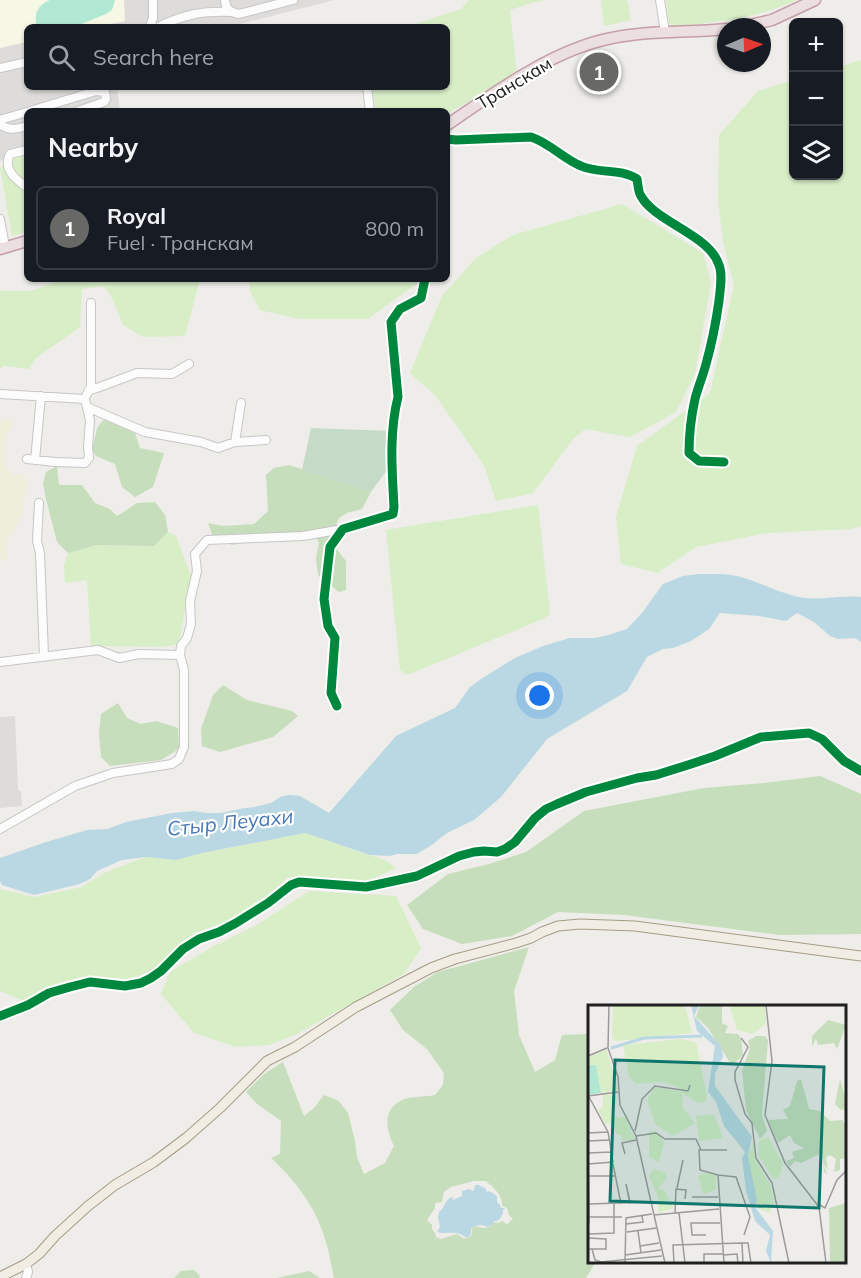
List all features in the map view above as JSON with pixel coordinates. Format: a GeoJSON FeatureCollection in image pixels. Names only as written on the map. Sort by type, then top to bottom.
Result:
{"type":"FeatureCollection","features":[{"type":"Feature","properties":{"kind":"highway"},"geometry":{"type":"LineString","coordinates":[[771,20],[815,0]]}},
{"type":"Feature","properties":{"kind":"highway","name":"Транскам"},"geometry":{"type":"LineString","coordinates":[[450,123],[520,78],[584,45],[633,34],[717,29]]}},
{"type":"Feature","properties":{"kind":"highway"},"geometry":{"type":"LineString","coordinates":[[3,248],[24,242]]}},
{"type":"Feature","properties":{"kind":"main road"},"geometry":{"type":"LineString","coordinates":[[0,1277],[26,1264],[88,1206],[115,1185],[154,1162],[186,1138],[267,1061],[295,1047],[356,1007],[431,968],[455,959],[531,939],[558,926],[595,923],[635,926],[861,956]]}},
{"type":"Feature","properties":{"kind":"street"},"geometry":{"type":"LineString","coordinates":[[152,24],[153,0]]}},
{"type":"Feature","properties":{"kind":"street"},"geometry":{"type":"LineString","coordinates":[[225,0],[226,7],[235,13]]}},
{"type":"Feature","properties":{"kind":"street"},"geometry":{"type":"LineString","coordinates":[[164,24],[198,13],[235,13],[292,0]]}},
{"type":"Feature","properties":{"kind":"street"},"geometry":{"type":"LineString","coordinates":[[660,0],[665,32]]}},
{"type":"Feature","properties":{"kind":"street"},"geometry":{"type":"LineString","coordinates":[[0,68],[24,63]]}},
{"type":"Feature","properties":{"kind":"street"},"geometry":{"type":"LineString","coordinates":[[367,90],[370,108]]}},
{"type":"Feature","properties":{"kind":"street"},"geometry":{"type":"LineString","coordinates":[[52,108],[96,91],[105,92],[104,102],[87,108]]}},
{"type":"Feature","properties":{"kind":"street"},"geometry":{"type":"LineString","coordinates":[[24,113],[0,122],[7,129],[24,127]]}},
{"type":"Feature","properties":{"kind":"street"},"geometry":{"type":"LineString","coordinates":[[450,139],[531,137],[580,166],[631,175],[636,179],[640,195],[650,208],[709,249],[719,263],[720,293],[716,322],[695,398],[689,453],[699,461],[724,462]]}},
{"type":"Feature","properties":{"kind":"street"},"geometry":{"type":"LineString","coordinates":[[24,151],[10,154],[3,162],[24,185]]}},
{"type":"Feature","properties":{"kind":"street"},"geometry":{"type":"LineString","coordinates":[[0,219],[3,248]]}},
{"type":"Feature","properties":{"kind":"street"},"geometry":{"type":"LineString","coordinates":[[0,829],[75,786],[113,773],[172,764],[179,759],[184,747],[184,670],[180,655],[191,624],[189,601],[197,571],[195,554],[207,540],[303,536],[344,529],[393,514],[392,463],[396,407],[399,397],[391,322],[400,309],[422,298],[425,282]]}},
{"type":"Feature","properties":{"kind":"street"},"geometry":{"type":"LineString","coordinates":[[41,396],[31,460],[85,463],[89,458],[90,420],[86,403],[91,388],[91,303]]}},
{"type":"Feature","properties":{"kind":"street"},"geometry":{"type":"LineString","coordinates":[[89,390],[137,373],[172,374],[189,364]]}},
{"type":"Feature","properties":{"kind":"street"},"geometry":{"type":"LineString","coordinates":[[0,394],[41,396],[86,403],[145,432],[201,442],[218,448],[235,442],[266,440]]}},
{"type":"Feature","properties":{"kind":"street"},"geometry":{"type":"LineString","coordinates":[[235,442],[241,403]]}},
{"type":"Feature","properties":{"kind":"street"},"geometry":{"type":"LineString","coordinates":[[39,503],[37,541],[40,553],[44,656]]}},
{"type":"Feature","properties":{"kind":"street"},"geometry":{"type":"LineString","coordinates":[[337,706],[331,693],[335,638],[328,626],[324,599],[330,547],[344,529]]}},
{"type":"Feature","properties":{"kind":"street"},"geometry":{"type":"LineString","coordinates":[[0,662],[98,650],[119,658],[139,654],[180,655]]}},
{"type":"Feature","properties":{"kind":"street"},"geometry":{"type":"LineString","coordinates":[[0,1016],[28,1005],[49,993],[90,982],[125,986],[141,983],[161,971],[183,949],[199,939],[236,923],[291,885],[299,882],[366,887],[417,876],[459,856],[484,850],[497,852],[515,842],[535,818],[556,804],[586,792],[688,765],[761,737],[809,733],[822,739],[844,761],[861,771]]}},
{"type":"Feature","properties":{"kind":"street"},"geometry":{"type":"LineString","coordinates":[[26,1264],[28,1272],[26,1278]]}},
{"type":"Feature","properties":{"kind":"shaded area"},"geometry":{"type":"Polygon","coordinates":[[[0,0],[334,0],[240,24],[24,24],[24,90],[117,90],[120,108],[24,108],[24,155],[0,161],[0,0]]]}},
{"type":"Feature","properties":{"kind":"shaded area"},"geometry":{"type":"Polygon","coordinates":[[[0,0],[124,0],[125,21],[111,24],[24,24],[24,43],[0,48],[0,0]]]}},
{"type":"Feature","properties":{"kind":"shaded area"},"geometry":{"type":"Polygon","coordinates":[[[14,419],[6,440],[5,465],[12,475],[23,474],[27,484],[22,515],[8,540],[6,560],[0,561],[0,420],[14,419]]]}},
{"type":"Feature","properties":{"kind":"shaded area"},"geometry":{"type":"Polygon","coordinates":[[[311,428],[390,431],[387,470],[371,492],[302,470],[311,428]]]}},
{"type":"Feature","properties":{"kind":"shaded area"},"geometry":{"type":"Polygon","coordinates":[[[15,716],[18,790],[21,792],[22,806],[0,808],[0,717],[15,716]]]}},
{"type":"Feature","properties":{"kind":"green space"},"geometry":{"type":"Polygon","coordinates":[[[50,0],[115,0],[112,10],[81,24],[37,24],[38,10],[42,4],[50,0]]]}},
{"type":"Feature","properties":{"kind":"green space"},"geometry":{"type":"Polygon","coordinates":[[[469,0],[546,0],[510,10],[517,74],[450,112],[450,108],[376,108],[372,90],[450,90],[450,24],[414,24],[461,9],[469,0]]]}},
{"type":"Feature","properties":{"kind":"green space"},"geometry":{"type":"Polygon","coordinates":[[[601,0],[627,0],[631,20],[604,26],[601,0]]]}},
{"type":"Feature","properties":{"kind":"green space"},"geometry":{"type":"Polygon","coordinates":[[[666,0],[797,0],[752,15],[717,18],[717,22],[674,27],[669,23],[666,0]]]}},
{"type":"Feature","properties":{"kind":"green space"},"geometry":{"type":"Polygon","coordinates":[[[861,60],[861,526],[851,529],[767,533],[696,547],[658,573],[621,564],[616,517],[637,446],[710,393],[734,285],[723,241],[718,200],[719,135],[758,91],[789,81],[789,180],[843,180],[843,66],[861,60]]]}},
{"type":"Feature","properties":{"kind":"green space"},"geometry":{"type":"Polygon","coordinates":[[[24,155],[24,233],[12,236],[0,168],[13,158],[24,155]]]}},
{"type":"Feature","properties":{"kind":"green space"},"geometry":{"type":"Polygon","coordinates":[[[622,204],[703,253],[711,283],[695,374],[676,412],[630,437],[585,429],[573,439],[533,493],[496,501],[484,465],[435,395],[410,373],[442,296],[476,258],[513,235],[622,204]]]}},
{"type":"Feature","properties":{"kind":"green space"},"geometry":{"type":"Polygon","coordinates":[[[55,282],[199,282],[185,336],[143,337],[123,325],[113,300],[104,286],[82,289],[80,327],[36,358],[29,369],[4,366],[0,369],[0,289],[1,291],[31,291],[55,282]]]}},
{"type":"Feature","properties":{"kind":"green space"},"geometry":{"type":"Polygon","coordinates":[[[249,282],[419,282],[368,319],[299,319],[260,310],[250,292],[249,282]]]}},
{"type":"Feature","properties":{"kind":"green space"},"geometry":{"type":"Polygon","coordinates":[[[104,419],[135,433],[140,448],[164,453],[153,487],[135,497],[122,487],[115,464],[96,456],[92,450],[97,428],[104,419]]]}},
{"type":"Feature","properties":{"kind":"green space"},"geometry":{"type":"Polygon","coordinates":[[[289,465],[371,492],[362,509],[339,518],[334,530],[335,547],[346,561],[346,590],[339,592],[318,575],[316,558],[319,543],[313,532],[292,533],[232,545],[213,537],[208,523],[224,526],[254,524],[268,511],[266,475],[274,468],[289,465]]]}},
{"type":"Feature","properties":{"kind":"green space"},"geometry":{"type":"Polygon","coordinates":[[[57,466],[59,485],[82,485],[95,503],[110,509],[117,516],[137,503],[155,502],[165,515],[168,532],[154,546],[97,545],[68,553],[57,542],[43,484],[46,472],[57,466]]]}},
{"type":"Feature","properties":{"kind":"green space"},"geometry":{"type":"Polygon","coordinates":[[[538,505],[550,614],[543,619],[407,675],[400,670],[386,530],[538,505]]]}},
{"type":"Feature","properties":{"kind":"green space"},"geometry":{"type":"Polygon","coordinates":[[[168,532],[176,536],[191,576],[179,644],[161,647],[91,646],[87,580],[65,583],[64,565],[68,553],[97,545],[154,546],[168,532]]]}},
{"type":"Feature","properties":{"kind":"green space"},"geometry":{"type":"Polygon","coordinates":[[[223,685],[247,700],[292,711],[298,716],[273,737],[220,752],[202,746],[201,729],[213,695],[223,685]]]}},
{"type":"Feature","properties":{"kind":"green space"},"geometry":{"type":"Polygon","coordinates":[[[118,703],[127,718],[141,724],[156,721],[178,728],[179,749],[161,760],[110,766],[101,757],[99,733],[101,714],[118,703]]]}},
{"type":"Feature","properties":{"kind":"green space"},"geometry":{"type":"Polygon","coordinates":[[[820,776],[861,794],[861,934],[780,935],[624,915],[558,912],[512,936],[462,944],[423,929],[407,905],[448,874],[526,852],[584,811],[704,788],[820,776]]]}},
{"type":"Feature","properties":{"kind":"green space"},"geometry":{"type":"Polygon","coordinates":[[[305,833],[387,861],[396,868],[364,883],[288,877],[266,898],[231,920],[193,934],[152,971],[125,981],[91,977],[45,989],[25,1002],[0,991],[0,889],[34,897],[82,887],[104,873],[145,857],[176,860],[305,833]]]}},
{"type":"Feature","properties":{"kind":"green space"},"geometry":{"type":"Polygon","coordinates":[[[309,891],[396,896],[421,948],[404,974],[295,1035],[269,1045],[236,1047],[194,1033],[161,994],[170,972],[212,947],[257,925],[309,891]]]}},
{"type":"Feature","properties":{"kind":"green space"},"geometry":{"type":"Polygon","coordinates":[[[529,947],[514,991],[519,1035],[535,1072],[555,1060],[562,1035],[588,1034],[587,1249],[588,1263],[595,1263],[586,1278],[334,1278],[326,1241],[315,1214],[296,1184],[271,1158],[280,1154],[281,1121],[256,1103],[246,1092],[264,1074],[283,1062],[304,1116],[324,1095],[339,1101],[348,1113],[357,1157],[364,1174],[385,1163],[394,1146],[388,1127],[391,1109],[402,1100],[435,1095],[443,1085],[444,1073],[427,1049],[403,1030],[390,1010],[415,986],[438,972],[529,947]],[[474,1181],[451,1187],[444,1192],[442,1202],[435,1203],[435,1208],[427,1220],[432,1225],[436,1237],[441,1239],[457,1234],[464,1239],[472,1235],[473,1227],[486,1228],[493,1222],[509,1223],[513,1219],[507,1208],[502,1206],[497,1192],[486,1181],[474,1181]]]}},
{"type":"Feature","properties":{"kind":"green space"},"geometry":{"type":"Polygon","coordinates":[[[194,1270],[200,1276],[199,1278],[174,1278],[181,1271],[194,1270]]]}},
{"type":"Feature","properties":{"kind":"green space"},"geometry":{"type":"Polygon","coordinates":[[[309,1271],[320,1278],[277,1278],[309,1271]]]}},
{"type":"Feature","properties":{"kind":"water","name":"Стыр Леуахи"},"geometry":{"type":"Polygon","coordinates":[[[699,574],[736,576],[804,598],[861,597],[861,642],[855,638],[838,639],[830,636],[814,622],[797,613],[786,621],[720,613],[709,629],[691,641],[663,649],[647,657],[627,691],[547,739],[501,797],[474,820],[447,833],[417,854],[370,855],[305,833],[176,860],[145,857],[122,860],[97,871],[90,879],[80,884],[34,895],[2,885],[0,881],[0,858],[87,830],[107,829],[126,822],[172,813],[194,811],[221,813],[271,803],[280,797],[289,795],[300,796],[329,813],[396,736],[455,708],[470,687],[481,679],[515,658],[543,646],[570,638],[605,636],[627,629],[663,584],[683,576],[699,574]]]}},
{"type":"Feature","properties":{"kind":"water"},"geometry":{"type":"Polygon","coordinates":[[[475,1185],[497,1196],[497,1202],[501,1208],[505,1208],[499,1220],[487,1227],[481,1225],[471,1228],[471,1234],[468,1237],[458,1233],[437,1232],[440,1227],[439,1212],[448,1200],[462,1196],[462,1191],[474,1190],[475,1185]]]}},
{"type":"Feature","properties":{"kind":"cycle path"},"geometry":{"type":"LineString","coordinates":[[450,139],[531,137],[581,166],[631,176],[637,179],[640,194],[648,205],[705,245],[714,254],[721,273],[719,301],[710,348],[696,395],[690,426],[689,453],[699,461],[724,462]]}},
{"type":"Feature","properties":{"kind":"cycle path"},"geometry":{"type":"LineString","coordinates":[[337,706],[331,693],[335,638],[328,626],[324,599],[330,547],[343,529],[393,514],[392,438],[398,397],[391,322],[400,309],[421,298],[424,282]]}},
{"type":"Feature","properties":{"kind":"cycle path"},"geometry":{"type":"LineString","coordinates":[[0,1016],[28,1005],[49,993],[90,982],[125,986],[141,983],[161,971],[183,949],[199,939],[236,923],[291,885],[299,882],[366,887],[417,876],[459,856],[474,852],[497,852],[515,842],[535,818],[557,804],[586,792],[688,765],[761,737],[809,733],[822,739],[844,761],[861,771]]}},
{"type":"Feature","properties":{"kind":"place","name":"Royal"},"geometry":{"type":"Point","coordinates":[599,72]}}]}
